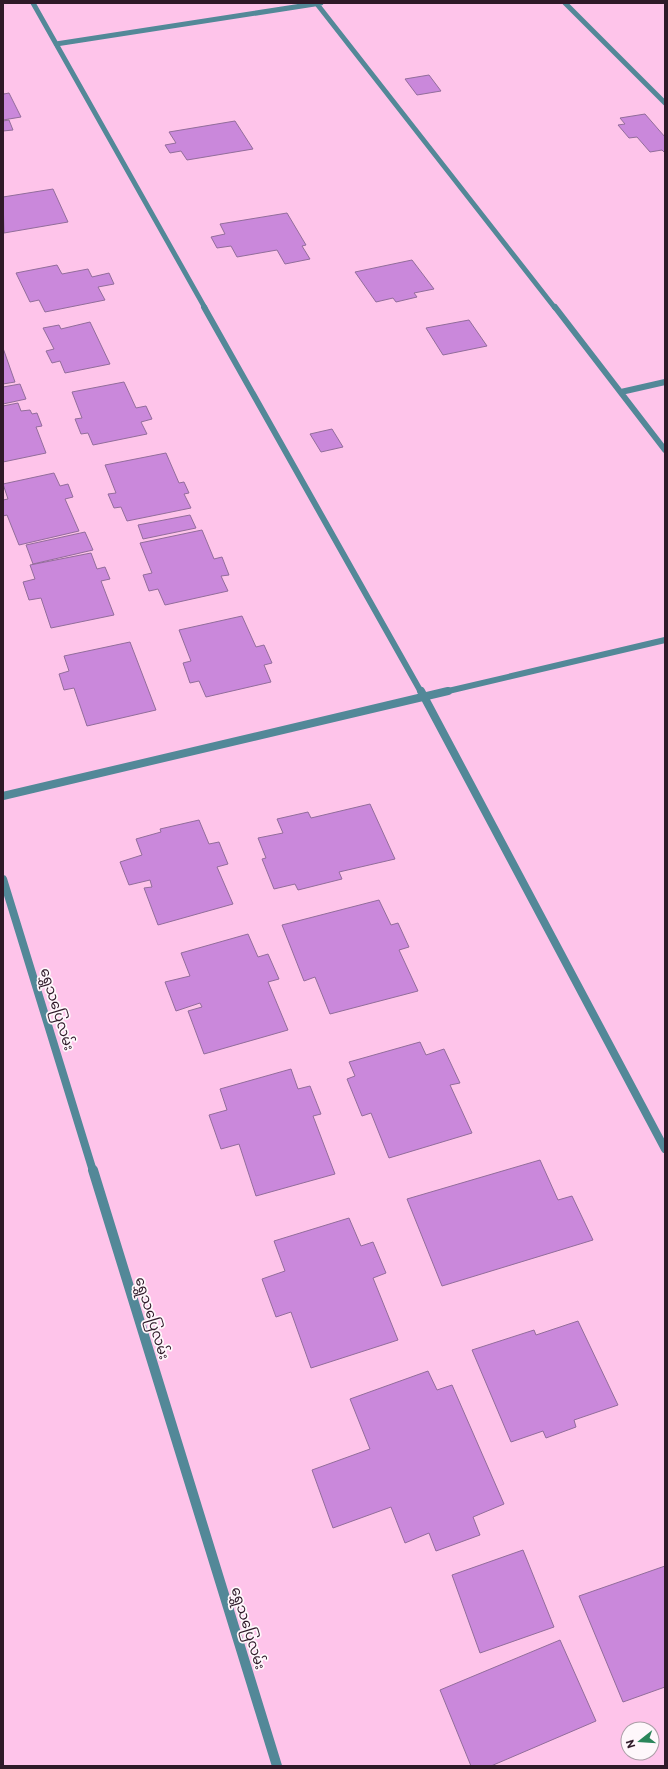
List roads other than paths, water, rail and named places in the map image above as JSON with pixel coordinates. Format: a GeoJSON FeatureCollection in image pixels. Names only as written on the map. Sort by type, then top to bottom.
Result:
{"type":"FeatureCollection","features":[{"type":"Feature","properties":{"kind":"street"},"geometry":{"type":"LineString","coordinates":[[33,3],[424,697],[665,1149]]}},
{"type":"Feature","properties":{"kind":"street"},"geometry":{"type":"LineString","coordinates":[[56,44],[319,3],[665,450]]}},
{"type":"Feature","properties":{"kind":"street"},"geometry":{"type":"LineString","coordinates":[[565,3],[665,103]]}},
{"type":"Feature","properties":{"kind":"street"},"geometry":{"type":"LineString","coordinates":[[621,392],[665,382]]}},
{"type":"Feature","properties":{"kind":"street"},"geometry":{"type":"LineString","coordinates":[[3,796],[665,640]]}},
{"type":"Feature","properties":{"kind":"street","name":"ရွှေသပြေလမ်း"},"geometry":{"type":"LineString","coordinates":[[3,879],[277,1766]]}}]}
